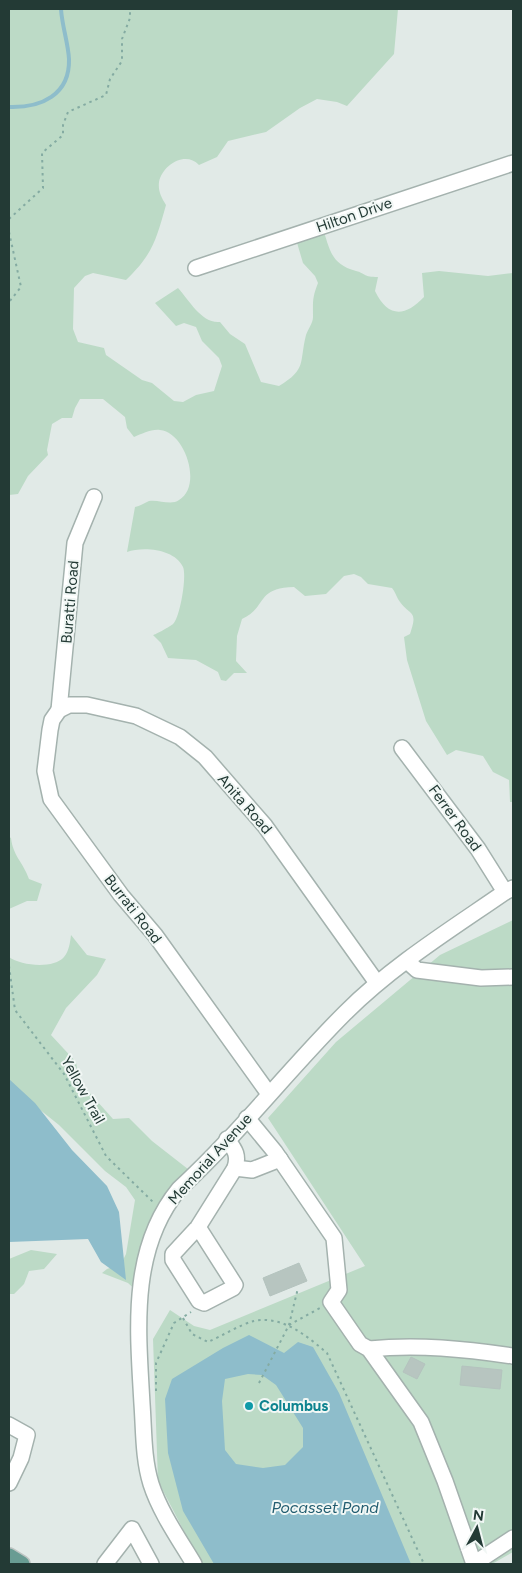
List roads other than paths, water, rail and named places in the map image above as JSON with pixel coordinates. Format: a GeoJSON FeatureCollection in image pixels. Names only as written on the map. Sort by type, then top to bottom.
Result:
{"type":"FeatureCollection","features":[{"type":"Feature","properties":{"kind":"main road"},"geometry":{"type":"LineString","coordinates":[[9,1556],[22,1564]]}},
{"type":"Feature","properties":{"kind":"street","name":"Hilton Drive"},"geometry":{"type":"LineString","coordinates":[[196,268],[513,163]]}},
{"type":"Feature","properties":{"kind":"street","name":"Buratti Road"},"geometry":{"type":"LineString","coordinates":[[59,710],[75,543],[94,497]]}},
{"type":"Feature","properties":{"kind":"street","name":"Anita Road"},"geometry":{"type":"LineString","coordinates":[[59,710],[69,705],[87,705],[136,716],[180,737],[205,757],[265,826],[377,983]]}},
{"type":"Feature","properties":{"kind":"street","name":"Burrati Road"},"geometry":{"type":"LineString","coordinates":[[59,710],[52,720],[45,771],[51,799],[121,895],[154,935],[269,1094]]}},
{"type":"Feature","properties":{"kind":"street","name":"Ferrer Road"},"geometry":{"type":"LineString","coordinates":[[402,748],[509,890]]}},
{"type":"Feature","properties":{"kind":"street","name":"Memorial Avenue"},"geometry":{"type":"LineString","coordinates":[[194,1564],[167,1520],[151,1484],[144,1446],[139,1351],[140,1292],[149,1240],[164,1211],[179,1189],[345,1013],[377,983],[509,890]]}},
{"type":"Feature","properties":{"kind":"street"},"geometry":{"type":"LineString","coordinates":[[407,961],[417,970],[481,978],[513,977]]}},
{"type":"Feature","properties":{"kind":"street"},"geometry":{"type":"LineString","coordinates":[[247,1118],[280,1159],[334,1238],[339,1290],[332,1302],[360,1344],[369,1349],[421,1422],[475,1563],[513,1538]]}},
{"type":"Feature","properties":{"kind":"street"},"geometry":{"type":"LineString","coordinates":[[198,1227],[235,1285],[233,1288],[204,1303],[199,1301],[173,1260],[174,1254],[198,1227],[235,1168],[238,1159],[237,1152],[228,1139]]}},
{"type":"Feature","properties":{"kind":"street"},"geometry":{"type":"LineString","coordinates":[[235,1168],[252,1170],[280,1159]]}},
{"type":"Feature","properties":{"kind":"street"},"geometry":{"type":"LineString","coordinates":[[369,1349],[394,1347],[451,1348],[513,1356]]}},
{"type":"Feature","properties":{"kind":"street"},"geometry":{"type":"LineString","coordinates":[[9,1425],[27,1435],[21,1458],[9,1483]]}},
{"type":"Feature","properties":{"kind":"street"},"geometry":{"type":"LineString","coordinates":[[105,1564],[132,1529],[151,1564]]}},
{"type":"Feature","properties":{"kind":"water"},"geometry":{"type":"Polygon","coordinates":[[[9,1079],[35,1103],[72,1150],[107,1186],[119,1212],[126,1280],[101,1262],[88,1239],[9,1242],[9,1079]]]}},
{"type":"Feature","properties":{"kind":"water","name":"Pocasset Pond"},"geometry":{"type":"Polygon","coordinates":[[[249,1335],[284,1353],[298,1342],[313,1347],[339,1393],[411,1564],[214,1564],[183,1511],[168,1453],[165,1399],[172,1379],[223,1348],[249,1335]],[[248,1374],[225,1379],[222,1401],[225,1450],[236,1464],[263,1468],[285,1465],[303,1447],[303,1428],[276,1385],[262,1375],[248,1374]]]}},
{"type":"Feature","properties":{"kind":"waterway"},"geometry":{"type":"LineString","coordinates":[[9,107],[21,107],[42,102],[51,97],[65,82],[69,59],[61,9]]}},
{"type":"Feature","properties":{"kind":"place","name":"Columbus"},"geometry":{"type":"Point","coordinates":[249,1406]}}]}
